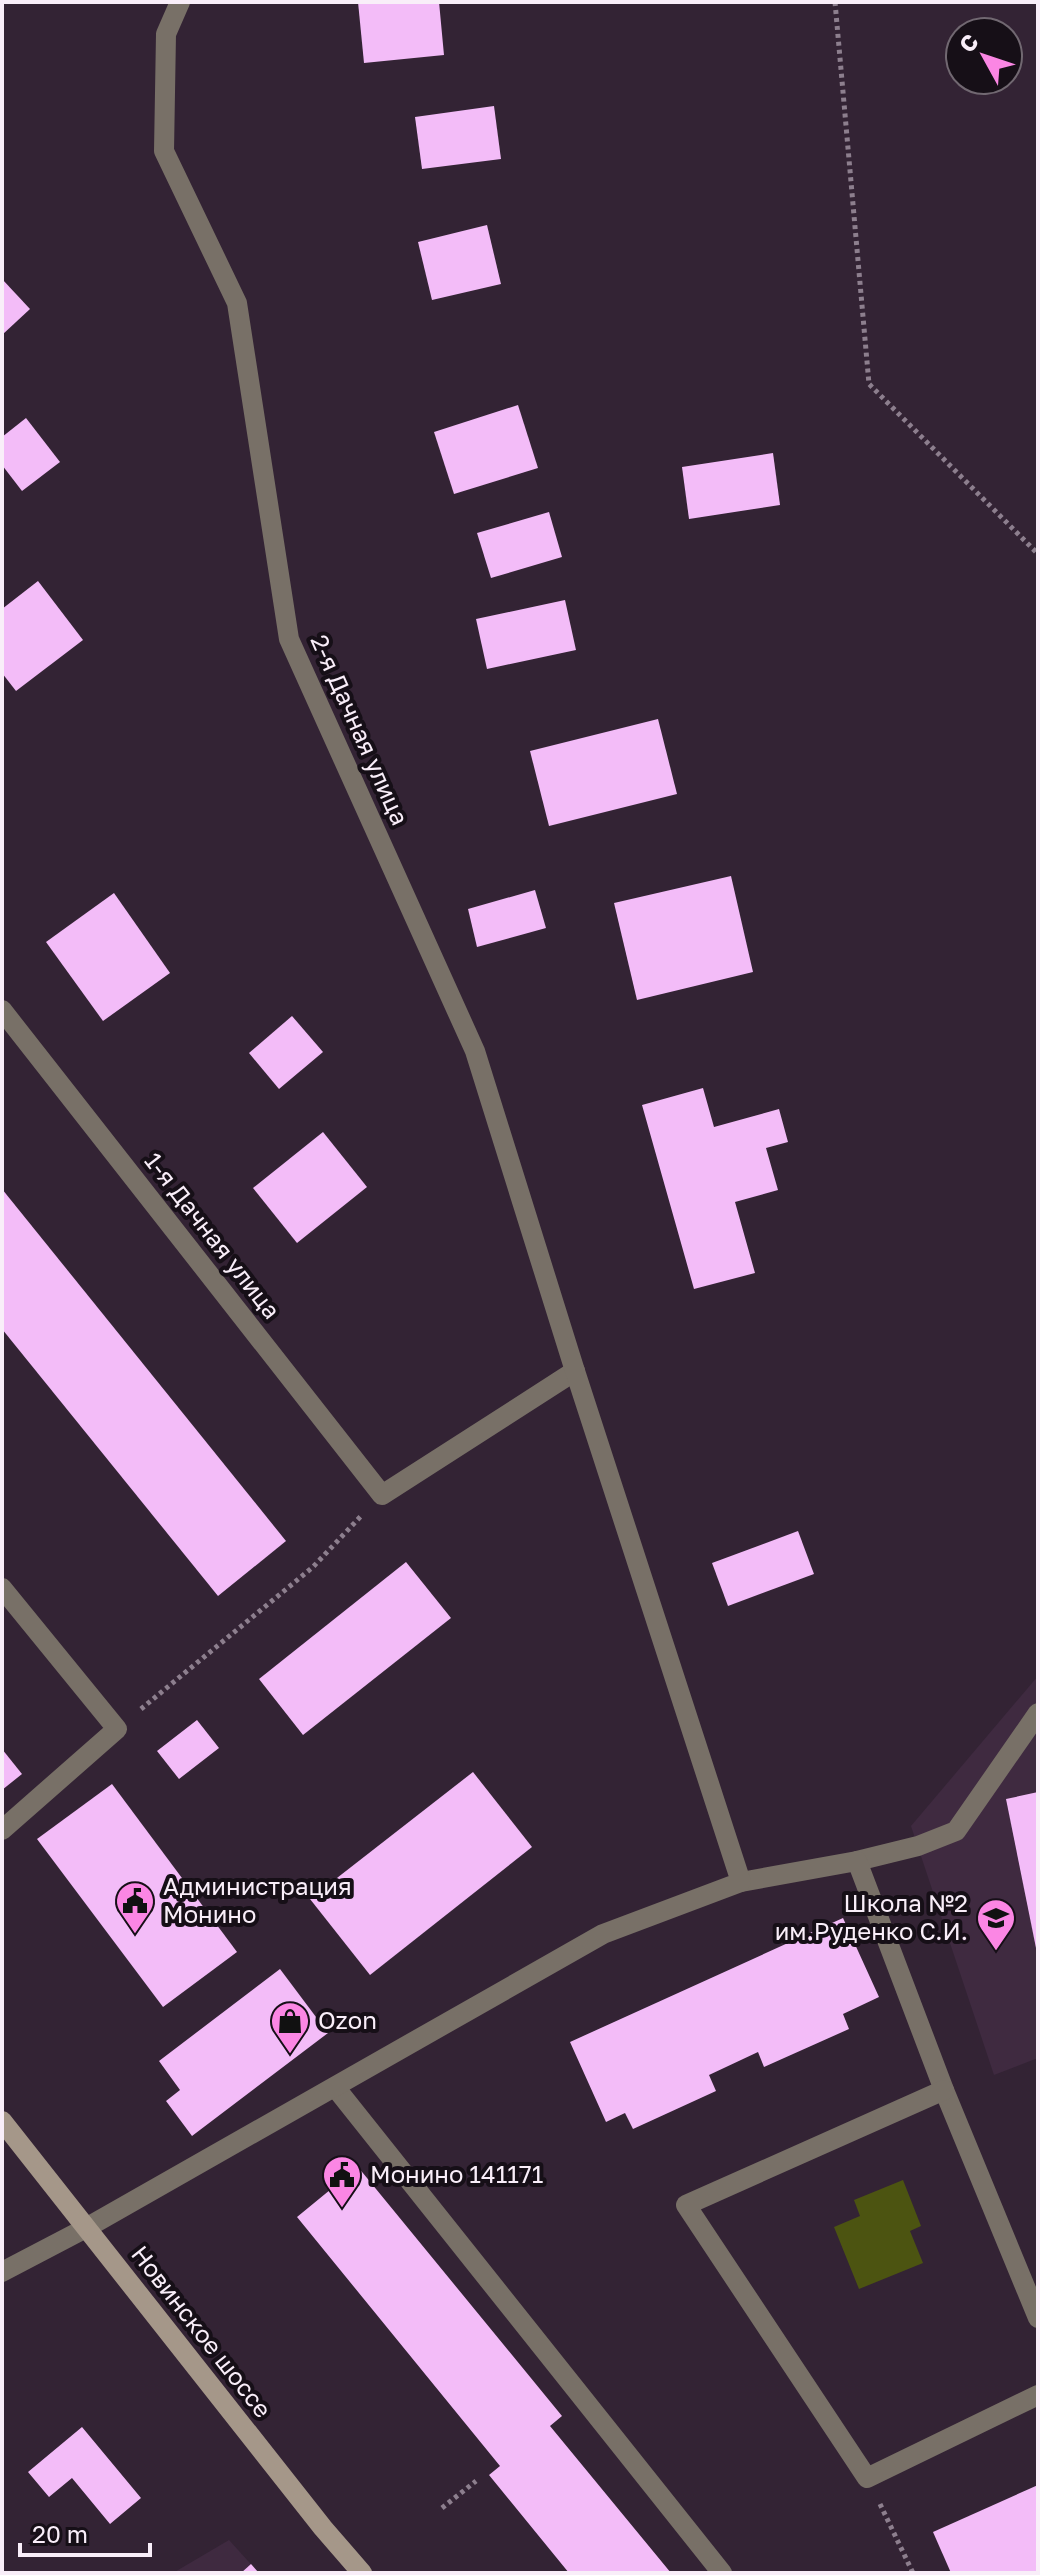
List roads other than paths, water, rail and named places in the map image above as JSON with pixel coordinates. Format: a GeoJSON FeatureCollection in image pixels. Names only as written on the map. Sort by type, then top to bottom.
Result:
{"type":"FeatureCollection","features":[{"type":"Feature","properties":{"kind":"main road","name":"Новинское шоссе"},"geometry":{"type":"LineString","coordinates":[[2,2121],[323,2528],[362,2573]]}},
{"type":"Feature","properties":{"kind":"street","name":"2-я Дачная улица"},"geometry":{"type":"LineString","coordinates":[[180,2],[166,34],[164,151],[237,303],[289,639],[475,1051],[741,1882]]}},
{"type":"Feature","properties":{"kind":"street","name":"1-я Дачная улица"},"geometry":{"type":"LineString","coordinates":[[2,1010],[382,1495],[575,1371]]}},
{"type":"Feature","properties":{"kind":"street"},"geometry":{"type":"LineString","coordinates":[[2,1588],[117,1729],[2,1830]]}},
{"type":"Feature","properties":{"kind":"street"},"geometry":{"type":"LineString","coordinates":[[2,2272],[86,2228],[603,1934],[741,1882],[857,1861],[918,1846],[956,1831],[1038,1713]]}},
{"type":"Feature","properties":{"kind":"street"},"geometry":{"type":"LineString","coordinates":[[857,1861],[944,2090],[1038,2318]]}},
{"type":"Feature","properties":{"kind":"street"},"geometry":{"type":"LineString","coordinates":[[335,2087],[722,2573]]}},
{"type":"Feature","properties":{"kind":"street"},"geometry":{"type":"LineString","coordinates":[[944,2090],[686,2205],[867,2478],[1038,2395]]}},
{"type":"Feature","properties":{"kind":"place","name":"Администрация Монино"},"geometry":{"type":"Point","coordinates":[135,1935]}},
{"type":"Feature","properties":{"kind":"place","name":"Школа №2 им.Руденко С.И."},"geometry":{"type":"Point","coordinates":[996,1952]}},
{"type":"Feature","properties":{"kind":"place","name":"Ozon"},"geometry":{"type":"Point","coordinates":[290,2055]}},
{"type":"Feature","properties":{"kind":"place","name":"Монино 141171"},"geometry":{"type":"Point","coordinates":[342,2209]}}]}
